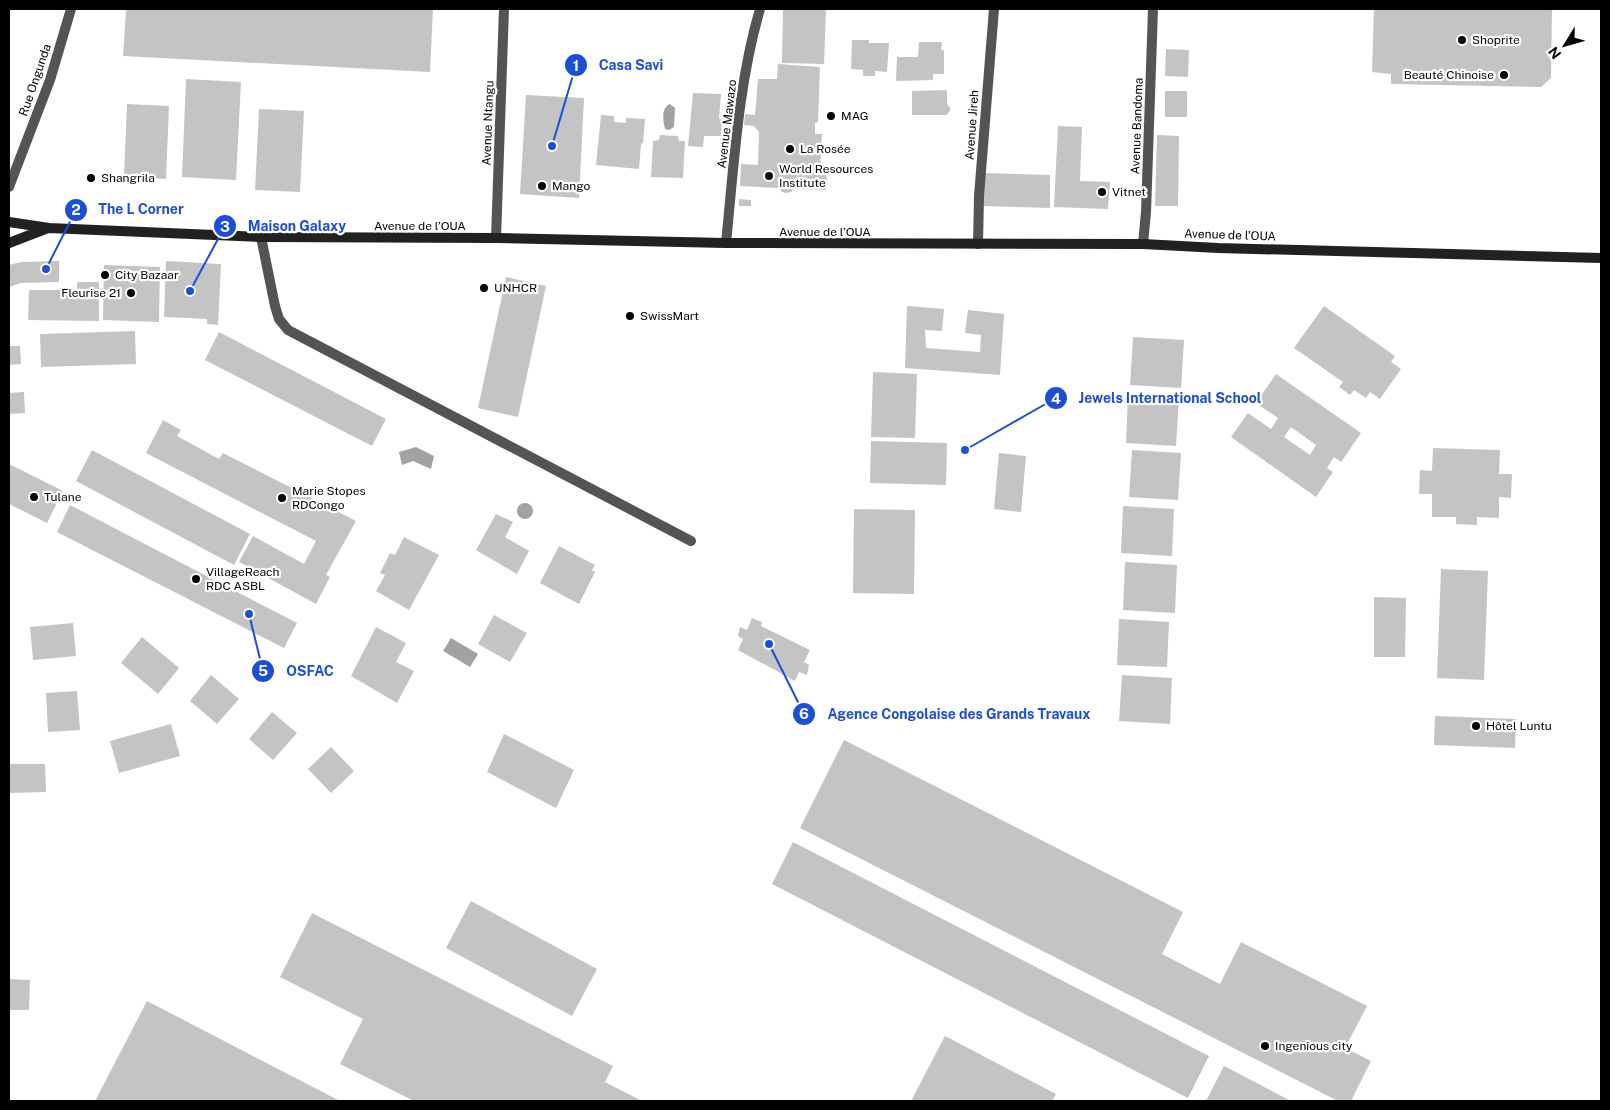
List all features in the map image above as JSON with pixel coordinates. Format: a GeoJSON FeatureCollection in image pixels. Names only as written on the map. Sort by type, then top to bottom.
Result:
{"type":"FeatureCollection","features":[{"type":"Feature","properties":{"kind":"main road","name":"Avenue de l’OUA"},"geometry":{"type":"LineString","coordinates":[[9,222],[49,228],[261,238],[496,238],[726,244],[1143,244],[1218,248],[1601,258]]}},
{"type":"Feature","properties":{"kind":"main road","name":"Avenue de l’OUA"},"geometry":{"type":"LineString","coordinates":[[9,243],[49,228]]}},
{"type":"Feature","properties":{"kind":"street","name":"Rue Ongunda"},"geometry":{"type":"LineString","coordinates":[[9,187],[50,80],[70,9]]}},
{"type":"Feature","properties":{"kind":"street","name":"Avenue Ntangu"},"geometry":{"type":"LineString","coordinates":[[496,238],[504,9]]}},
{"type":"Feature","properties":{"kind":"street","name":"Avenue Mawazo"},"geometry":{"type":"LineString","coordinates":[[726,244],[747,69],[753,34],[760,9]]}},
{"type":"Feature","properties":{"kind":"street","name":"Avenue Jireh"},"geometry":{"type":"LineString","coordinates":[[978,244],[979,196],[994,9]]}},
{"type":"Feature","properties":{"kind":"street","name":"Avenue Bandoma"},"geometry":{"type":"LineString","coordinates":[[1143,244],[1146,212],[1154,9]]}},
{"type":"Feature","properties":{"kind":"street"},"geometry":{"type":"LineString","coordinates":[[261,238],[275,306],[279,319],[288,330],[691,541]]}},
{"type":"Feature","properties":{"kind":"shaded area"},"geometry":{"type":"Polygon","coordinates":[[[670,104],[675,108],[674,127],[669,130],[665,129],[663,115],[665,108],[670,104]]]}},
{"type":"Feature","properties":{"kind":"shaded area"},"geometry":{"type":"Polygon","coordinates":[[[416,447],[434,456],[431,469],[413,461],[402,465],[399,452],[416,447]]]}},
{"type":"Feature","properties":{"kind":"shaded area"},"geometry":{"type":"Polygon","coordinates":[[[525,503],[531,505],[533,511],[531,517],[525,519],[519,517],[517,511],[519,505],[525,503]]]}},
{"type":"Feature","properties":{"kind":"shaded area"},"geometry":{"type":"Polygon","coordinates":[[[451,638],[478,654],[470,667],[443,651],[451,638]]]}},
{"type":"Feature","properties":{"kind":"building"},"geometry":{"type":"Polygon","coordinates":[[[126,9],[433,9],[430,72],[123,56],[126,9]]]}},
{"type":"Feature","properties":{"kind":"building"},"geometry":{"type":"Polygon","coordinates":[[[783,9],[826,9],[824,64],[782,63],[783,9]]]}},
{"type":"Feature","properties":{"kind":"building","name":"Shoprite"},"geometry":{"type":"Polygon","coordinates":[[[1374,9],[1552,9],[1551,78],[1541,87],[1391,84],[1391,74],[1372,72],[1374,9]]]}},
{"type":"Feature","properties":{"kind":"building"},"geometry":{"type":"Polygon","coordinates":[[[852,40],[869,40],[869,43],[889,43],[887,72],[875,71],[875,76],[863,76],[863,70],[851,69],[852,40]]]}},
{"type":"Feature","properties":{"kind":"building"},"geometry":{"type":"Polygon","coordinates":[[[919,42],[942,42],[944,74],[933,74],[933,80],[896,81],[897,57],[918,57],[919,42]]]}},
{"type":"Feature","properties":{"kind":"building"},"geometry":{"type":"Polygon","coordinates":[[[1166,49],[1189,50],[1188,77],[1165,76],[1166,49]]]}},
{"type":"Feature","properties":{"kind":"building"},"geometry":{"type":"Polygon","coordinates":[[[778,64],[820,67],[818,122],[815,123],[815,134],[822,134],[820,170],[827,171],[826,190],[794,189],[786,193],[782,192],[779,188],[740,186],[741,164],[758,165],[759,132],[754,126],[744,125],[745,114],[755,115],[758,79],[777,79],[778,64]]]}},
{"type":"Feature","properties":{"kind":"building"},"geometry":{"type":"Polygon","coordinates":[[[186,79],[241,82],[236,180],[182,177],[186,79]]]}},
{"type":"Feature","properties":{"kind":"building"},"geometry":{"type":"Polygon","coordinates":[[[947,90],[947,104],[950,111],[946,115],[912,115],[912,91],[947,90]]]}},
{"type":"Feature","properties":{"kind":"building"},"geometry":{"type":"Polygon","coordinates":[[[1165,91],[1187,91],[1187,117],[1165,117],[1165,91]]]}},
{"type":"Feature","properties":{"kind":"building"},"geometry":{"type":"Polygon","coordinates":[[[693,93],[721,94],[719,119],[722,120],[721,136],[704,136],[703,147],[688,146],[693,93]]]}},
{"type":"Feature","properties":{"kind":"building"},"geometry":{"type":"Polygon","coordinates":[[[526,95],[584,98],[579,198],[520,194],[526,95]]]}},
{"type":"Feature","properties":{"kind":"building"},"geometry":{"type":"Polygon","coordinates":[[[127,104],[169,106],[166,179],[124,176],[127,104]]]}},
{"type":"Feature","properties":{"kind":"building"},"geometry":{"type":"Polygon","coordinates":[[[259,109],[304,111],[300,192],[255,190],[259,109]]]}},
{"type":"Feature","properties":{"kind":"building"},"geometry":{"type":"Polygon","coordinates":[[[601,115],[614,116],[614,122],[626,123],[626,118],[645,119],[639,169],[596,165],[601,115]]]}},
{"type":"Feature","properties":{"kind":"building"},"geometry":{"type":"Polygon","coordinates":[[[1058,126],[1082,127],[1080,181],[1110,182],[1108,209],[1054,207],[1058,126]]]}},
{"type":"Feature","properties":{"kind":"building"},"geometry":{"type":"Polygon","coordinates":[[[660,135],[678,136],[679,141],[685,141],[683,178],[651,177],[653,141],[659,140],[660,135]]]}},
{"type":"Feature","properties":{"kind":"building"},"geometry":{"type":"Polygon","coordinates":[[[1157,135],[1179,136],[1178,206],[1155,206],[1157,135]]]}},
{"type":"Feature","properties":{"kind":"building"},"geometry":{"type":"Polygon","coordinates":[[[982,173],[1050,175],[1050,208],[981,206],[982,173]]]}},
{"type":"Feature","properties":{"kind":"building"},"geometry":{"type":"Polygon","coordinates":[[[739,199],[751,200],[751,206],[739,206],[739,199]]]}},
{"type":"Feature","properties":{"kind":"building"},"geometry":{"type":"Polygon","coordinates":[[[59,261],[59,282],[21,283],[9,287],[9,265],[21,262],[59,261]]]}},
{"type":"Feature","properties":{"kind":"building"},"geometry":{"type":"Polygon","coordinates":[[[166,261],[221,264],[218,325],[207,324],[207,319],[164,317],[166,261]]]}},
{"type":"Feature","properties":{"kind":"building","name":"Fleurise 21"},"geometry":{"type":"Polygon","coordinates":[[[104,265],[160,267],[159,322],[103,320],[104,265]]]}},
{"type":"Feature","properties":{"kind":"building"},"geometry":{"type":"Polygon","coordinates":[[[506,277],[546,286],[518,417],[478,408],[506,277]]]}},
{"type":"Feature","properties":{"kind":"building"},"geometry":{"type":"Polygon","coordinates":[[[77,282],[99,282],[99,321],[28,320],[29,290],[77,290],[77,282]]]}},
{"type":"Feature","properties":{"kind":"building"},"geometry":{"type":"Polygon","coordinates":[[[907,306],[944,309],[942,331],[925,330],[926,348],[980,352],[981,335],[965,333],[968,310],[1004,314],[1000,375],[905,368],[907,306]]]}},
{"type":"Feature","properties":{"kind":"building"},"geometry":{"type":"Polygon","coordinates":[[[1324,306],[1395,356],[1391,362],[1401,369],[1380,399],[1370,392],[1366,398],[1354,390],[1350,395],[1339,387],[1343,382],[1294,348],[1324,306]]]}},
{"type":"Feature","properties":{"kind":"building"},"geometry":{"type":"Polygon","coordinates":[[[135,331],[136,364],[41,367],[40,334],[135,331]]]}},
{"type":"Feature","properties":{"kind":"building"},"geometry":{"type":"Polygon","coordinates":[[[219,332],[386,419],[372,446],[205,360],[219,332]]]}},
{"type":"Feature","properties":{"kind":"building"},"geometry":{"type":"Polygon","coordinates":[[[1133,337],[1184,340],[1181,388],[1130,385],[1133,337]]]}},
{"type":"Feature","properties":{"kind":"building"},"geometry":{"type":"Polygon","coordinates":[[[9,346],[20,346],[21,364],[9,365],[9,346]]]}},
{"type":"Feature","properties":{"kind":"building"},"geometry":{"type":"Polygon","coordinates":[[[873,372],[917,374],[915,438],[871,437],[873,372]]]}},
{"type":"Feature","properties":{"kind":"building"},"geometry":{"type":"Polygon","coordinates":[[[1276,374],[1361,433],[1341,462],[1334,457],[1327,468],[1333,472],[1316,497],[1231,437],[1248,413],[1271,429],[1278,418],[1256,403],[1276,374]],[[1291,427],[1284,437],[1310,455],[1316,445],[1291,427]]]}},
{"type":"Feature","properties":{"kind":"building"},"geometry":{"type":"Polygon","coordinates":[[[24,392],[25,413],[9,414],[9,393],[24,392]]]}},
{"type":"Feature","properties":{"kind":"building"},"geometry":{"type":"Polygon","coordinates":[[[1128,395],[1179,398],[1176,446],[1126,443],[1128,395]]]}},
{"type":"Feature","properties":{"kind":"building"},"geometry":{"type":"Polygon","coordinates":[[[163,420],[181,430],[177,436],[219,459],[223,453],[356,521],[326,575],[330,577],[316,604],[239,562],[253,536],[304,564],[316,541],[146,453],[163,420]]]}},
{"type":"Feature","properties":{"kind":"building"},"geometry":{"type":"Polygon","coordinates":[[[871,441],[947,443],[946,485],[870,483],[871,441]]]}},
{"type":"Feature","properties":{"kind":"building"},"geometry":{"type":"Polygon","coordinates":[[[1433,448],[1500,450],[1499,474],[1512,474],[1511,498],[1499,497],[1499,518],[1477,517],[1477,525],[1456,524],[1456,517],[1432,517],[1432,494],[1419,494],[1420,470],[1432,471],[1433,448]]]}},
{"type":"Feature","properties":{"kind":"building"},"geometry":{"type":"Polygon","coordinates":[[[92,450],[250,534],[234,565],[76,481],[92,450]]]}},
{"type":"Feature","properties":{"kind":"building"},"geometry":{"type":"Polygon","coordinates":[[[1132,450],[1181,453],[1178,500],[1129,497],[1132,450]]]}},
{"type":"Feature","properties":{"kind":"building"},"geometry":{"type":"Polygon","coordinates":[[[999,453],[1026,456],[1021,512],[994,509],[999,453]]]}},
{"type":"Feature","properties":{"kind":"building","name":"Tulane"},"geometry":{"type":"Polygon","coordinates":[[[9,464],[63,491],[47,523],[9,504],[9,464]]]}},
{"type":"Feature","properties":{"kind":"building"},"geometry":{"type":"Polygon","coordinates":[[[70,505],[297,623],[284,648],[57,532],[70,505]]]}},
{"type":"Feature","properties":{"kind":"building"},"geometry":{"type":"Polygon","coordinates":[[[1123,506],[1174,509],[1172,556],[1121,553],[1123,506]]]}},
{"type":"Feature","properties":{"kind":"building"},"geometry":{"type":"Polygon","coordinates":[[[854,509],[915,510],[914,594],[853,593],[854,509]]]}},
{"type":"Feature","properties":{"kind":"building"},"geometry":{"type":"Polygon","coordinates":[[[496,514],[513,522],[505,537],[529,551],[517,574],[476,550],[496,514]]]}},
{"type":"Feature","properties":{"kind":"building"},"geometry":{"type":"Polygon","coordinates":[[[404,537],[439,555],[409,610],[376,591],[385,575],[380,573],[390,553],[395,555],[404,537]]]}},
{"type":"Feature","properties":{"kind":"building"},"geometry":{"type":"Polygon","coordinates":[[[559,546],[595,565],[592,570],[595,572],[579,604],[540,583],[559,546]]]}},
{"type":"Feature","properties":{"kind":"building"},"geometry":{"type":"Polygon","coordinates":[[[1125,562],[1177,565],[1175,613],[1123,610],[1125,562]]]}},
{"type":"Feature","properties":{"kind":"building"},"geometry":{"type":"Polygon","coordinates":[[[1441,569],[1488,571],[1484,680],[1437,678],[1441,569]]]}},
{"type":"Feature","properties":{"kind":"building"},"geometry":{"type":"Polygon","coordinates":[[[1374,597],[1406,598],[1405,657],[1374,657],[1374,597]]]}},
{"type":"Feature","properties":{"kind":"building"},"geometry":{"type":"Polygon","coordinates":[[[494,615],[527,633],[510,662],[478,644],[494,615]]]}},
{"type":"Feature","properties":{"kind":"building"},"geometry":{"type":"Polygon","coordinates":[[[752,618],[762,622],[761,626],[810,650],[804,662],[809,665],[807,675],[799,672],[795,681],[738,650],[743,639],[738,636],[740,627],[747,630],[752,618]]]}},
{"type":"Feature","properties":{"kind":"building"},"geometry":{"type":"Polygon","coordinates":[[[1119,619],[1169,622],[1167,667],[1117,665],[1119,619]]]}},
{"type":"Feature","properties":{"kind":"building"},"geometry":{"type":"Polygon","coordinates":[[[73,623],[76,656],[33,660],[30,627],[73,623]]]}},
{"type":"Feature","properties":{"kind":"building"},"geometry":{"type":"Polygon","coordinates":[[[376,627],[406,643],[396,662],[414,671],[397,703],[351,676],[376,627]]]}},
{"type":"Feature","properties":{"kind":"building"},"geometry":{"type":"Polygon","coordinates":[[[142,637],[179,668],[158,694],[121,663],[142,637]]]}},
{"type":"Feature","properties":{"kind":"building"},"geometry":{"type":"Polygon","coordinates":[[[211,675],[239,699],[217,724],[190,701],[211,675]]]}},
{"type":"Feature","properties":{"kind":"building"},"geometry":{"type":"Polygon","coordinates":[[[1122,675],[1172,678],[1170,724],[1119,721],[1122,675]]]}},
{"type":"Feature","properties":{"kind":"building"},"geometry":{"type":"Polygon","coordinates":[[[77,691],[80,730],[48,732],[46,693],[77,691]]]}},
{"type":"Feature","properties":{"kind":"building"},"geometry":{"type":"Polygon","coordinates":[[[272,712],[297,733],[273,760],[249,739],[272,712]]]}},
{"type":"Feature","properties":{"kind":"building"},"geometry":{"type":"Polygon","coordinates":[[[1435,716],[1516,719],[1515,748],[1434,745],[1435,716]]]}},
{"type":"Feature","properties":{"kind":"building"},"geometry":{"type":"Polygon","coordinates":[[[171,724],[180,756],[119,773],[110,741],[171,724]]]}},
{"type":"Feature","properties":{"kind":"building"},"geometry":{"type":"Polygon","coordinates":[[[504,734],[574,770],[556,808],[487,772],[504,734]]]}},
{"type":"Feature","properties":{"kind":"building"},"geometry":{"type":"Polygon","coordinates":[[[844,740],[1183,912],[1162,954],[1220,984],[1241,942],[1367,1006],[1345,1048],[1371,1061],[1351,1101],[1338,1101],[800,828],[844,740]]]}},
{"type":"Feature","properties":{"kind":"building"},"geometry":{"type":"Polygon","coordinates":[[[331,747],[354,771],[331,793],[308,769],[331,747]]]}},
{"type":"Feature","properties":{"kind":"building"},"geometry":{"type":"Polygon","coordinates":[[[9,764],[45,764],[46,792],[9,793],[9,764]]]}},
{"type":"Feature","properties":{"kind":"building"},"geometry":{"type":"Polygon","coordinates":[[[793,842],[1209,1056],[1188,1098],[772,884],[793,842]]]}},
{"type":"Feature","properties":{"kind":"building"},"geometry":{"type":"Polygon","coordinates":[[[471,901],[597,969],[572,1016],[446,948],[471,901]]]}},
{"type":"Feature","properties":{"kind":"building"},"geometry":{"type":"Polygon","coordinates":[[[312,913],[613,1066],[605,1082],[642,1101],[414,1101],[340,1064],[363,1019],[280,977],[312,913]]]}},
{"type":"Feature","properties":{"kind":"building"},"geometry":{"type":"Polygon","coordinates":[[[9,979],[30,980],[29,1010],[9,1010],[9,979]]]}},
{"type":"Feature","properties":{"kind":"building"},"geometry":{"type":"Polygon","coordinates":[[[147,1001],[340,1101],[95,1101],[147,1001]]]}},
{"type":"Feature","properties":{"kind":"building"},"geometry":{"type":"Polygon","coordinates":[[[945,1036],[1056,1094],[1052,1101],[911,1101],[945,1036]]]}},
{"type":"Feature","properties":{"kind":"building"},"geometry":{"type":"Polygon","coordinates":[[[1224,1066],[1291,1101],[1206,1101],[1224,1066]]]}},
{"type":"Feature","properties":{"kind":"place","name":"Shoprite"},"geometry":{"type":"Point","coordinates":[1462,40]}},
{"type":"Feature","properties":{"kind":"place","name":"Beauté Chinoise"},"geometry":{"type":"Point","coordinates":[1504,75]}},
{"type":"Feature","properties":{"kind":"place","name":"MAG"},"geometry":{"type":"Point","coordinates":[831,116]}},
{"type":"Feature","properties":{"kind":"place","name":"Casa Savi"},"geometry":{"type":"Point","coordinates":[552,146]}},
{"type":"Feature","properties":{"kind":"place","name":"La Rosée"},"geometry":{"type":"Point","coordinates":[790,149]}},
{"type":"Feature","properties":{"kind":"place","name":"World Resources Institute"},"geometry":{"type":"Point","coordinates":[769,176]}},
{"type":"Feature","properties":{"kind":"place","name":"Shangrila"},"geometry":{"type":"Point","coordinates":[91,178]}},
{"type":"Feature","properties":{"kind":"place","name":"Mango"},"geometry":{"type":"Point","coordinates":[542,186]}},
{"type":"Feature","properties":{"kind":"place","name":"Vitnet"},"geometry":{"type":"Point","coordinates":[1102,192]}},
{"type":"Feature","properties":{"kind":"place","name":"The L Corner"},"geometry":{"type":"Point","coordinates":[46,269]}},
{"type":"Feature","properties":{"kind":"place","name":"City Bazaar"},"geometry":{"type":"Point","coordinates":[105,275]}},
{"type":"Feature","properties":{"kind":"place","name":"UNHCR"},"geometry":{"type":"Point","coordinates":[484,288]}},
{"type":"Feature","properties":{"kind":"place","name":"Maison Galaxy"},"geometry":{"type":"Point","coordinates":[190,291]}},
{"type":"Feature","properties":{"kind":"place","name":"Fleurise 21"},"geometry":{"type":"Point","coordinates":[131,293]}},
{"type":"Feature","properties":{"kind":"place","name":"SwissMart"},"geometry":{"type":"Point","coordinates":[630,316]}},
{"type":"Feature","properties":{"kind":"place","name":"Jewels International School"},"geometry":{"type":"Point","coordinates":[965,450]}},
{"type":"Feature","properties":{"kind":"place","name":"Tulane"},"geometry":{"type":"Point","coordinates":[34,497]}},
{"type":"Feature","properties":{"kind":"place","name":"Marie Stopes RDCongo"},"geometry":{"type":"Point","coordinates":[282,498]}},
{"type":"Feature","properties":{"kind":"place","name":"VillageReach RDC ASBL"},"geometry":{"type":"Point","coordinates":[196,579]}},
{"type":"Feature","properties":{"kind":"place","name":"OSFAC"},"geometry":{"type":"Point","coordinates":[249,614]}},
{"type":"Feature","properties":{"kind":"place","name":"Agence Congolaise des Grands Travaux"},"geometry":{"type":"Point","coordinates":[769,644]}},
{"type":"Feature","properties":{"kind":"place","name":"Hôtel Luntu"},"geometry":{"type":"Point","coordinates":[1476,726]}},
{"type":"Feature","properties":{"kind":"place","name":"Ingenious city"},"geometry":{"type":"Point","coordinates":[1265,1046]}}]}
